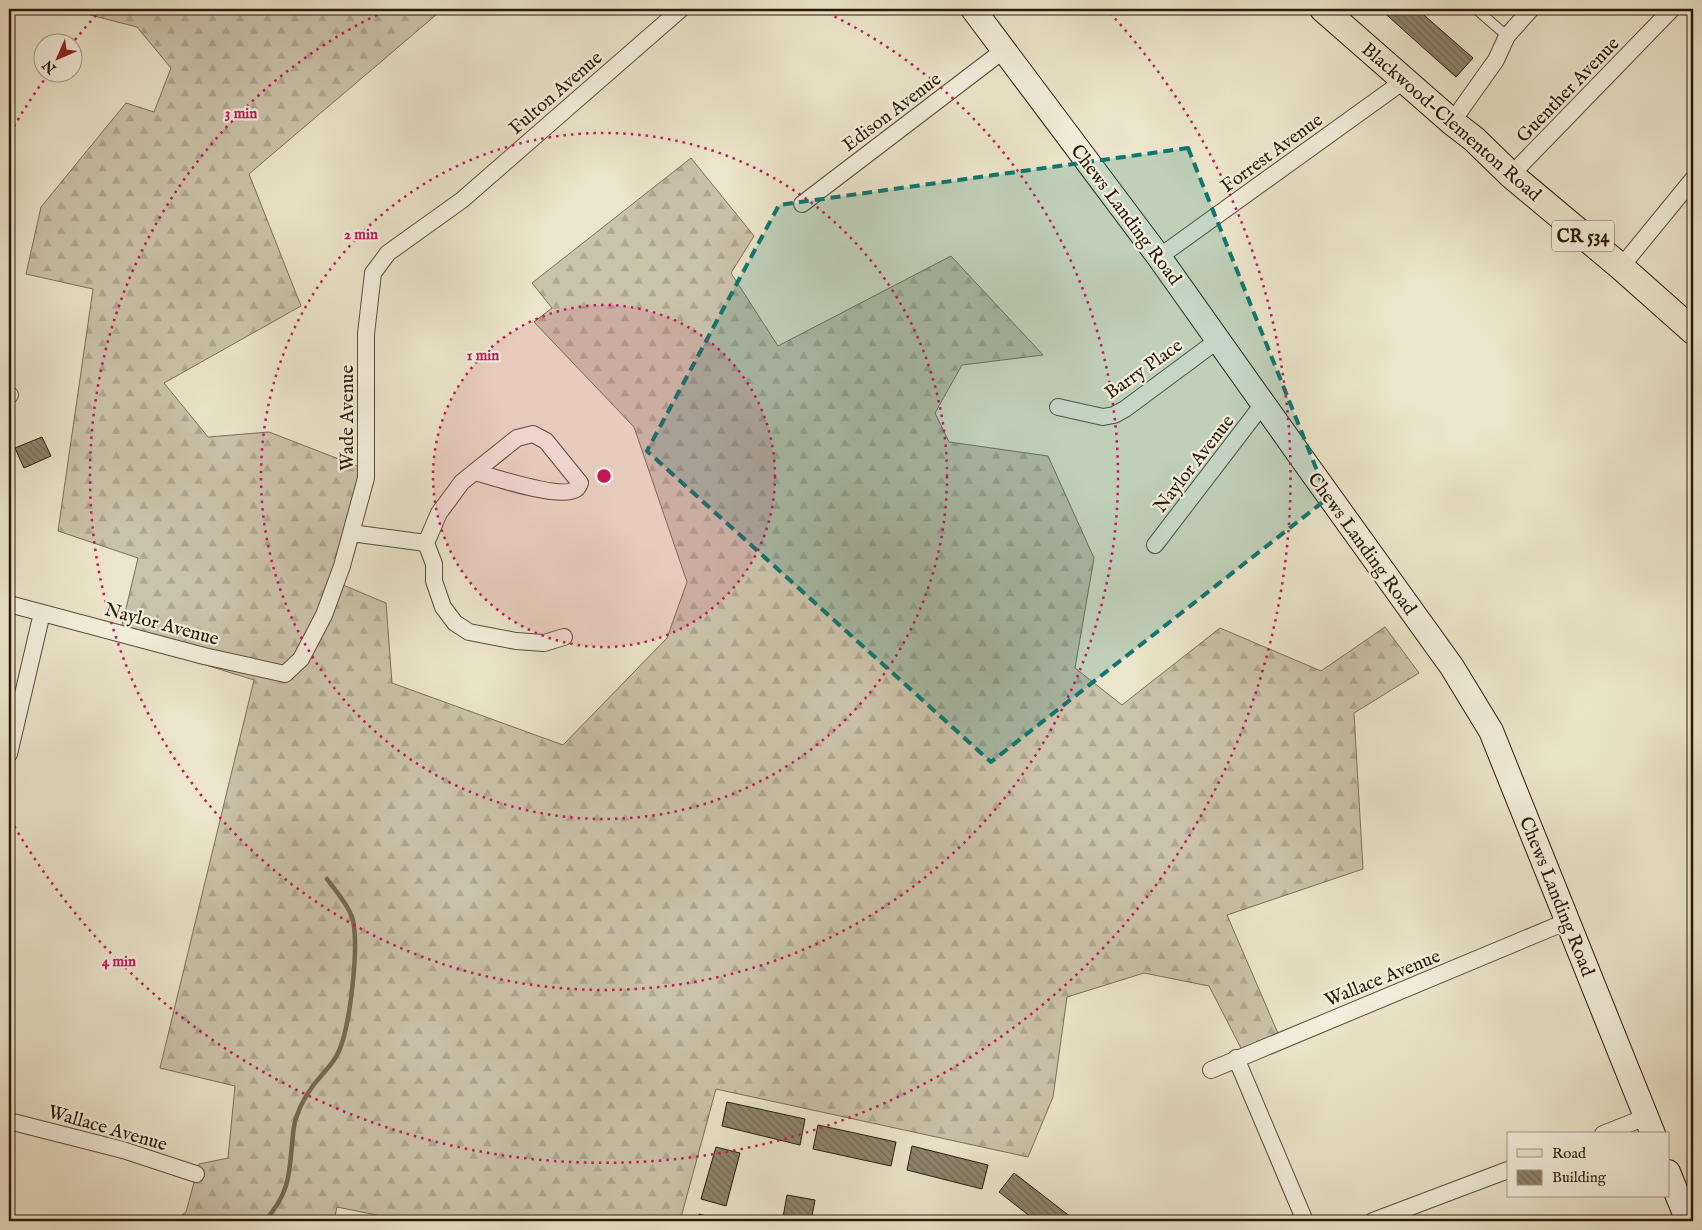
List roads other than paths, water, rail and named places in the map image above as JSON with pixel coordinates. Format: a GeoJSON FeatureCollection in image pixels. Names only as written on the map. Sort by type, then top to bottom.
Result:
{"type":"FeatureCollection","features":[{"type":"Feature","properties":{"kind":"main road","name":"Blackwood-Clementon Road"},"geometry":{"type":"LineString","coordinates":[[1323,9],[1474,139],[1511,175],[1621,267],[1693,332]]}},
{"type":"Feature","properties":{"kind":"street","name":"Fulton Avenue"},"geometry":{"type":"LineString","coordinates":[[456,205],[681,9]]}},
{"type":"Feature","properties":{"kind":"street","name":"Chews Landing Road"},"geometry":{"type":"LineString","coordinates":[[973,9],[1159,257],[1452,667],[1491,731],[1650,1126]]}},
{"type":"Feature","properties":{"kind":"street"},"geometry":{"type":"LineString","coordinates":[[1452,122],[1496,60],[1507,36],[1531,9]]}},
{"type":"Feature","properties":{"kind":"street","name":"Guenther Avenue"},"geometry":{"type":"LineString","coordinates":[[1511,175],[1672,9]]}},
{"type":"Feature","properties":{"kind":"street","name":"Edison Avenue"},"geometry":{"type":"LineString","coordinates":[[802,204],[1004,50]]}},
{"type":"Feature","properties":{"kind":"street","name":"Forrest Avenue"},"geometry":{"type":"LineString","coordinates":[[1159,257],[1405,80]]}},
{"type":"Feature","properties":{"kind":"street"},"geometry":{"type":"LineString","coordinates":[[1621,267],[1693,179]]}},
{"type":"Feature","properties":{"kind":"street","name":"Wade Avenue"},"geometry":{"type":"LineString","coordinates":[[301,659],[324,615],[342,566],[366,478],[366,334],[373,273],[388,253],[456,205]]}},
{"type":"Feature","properties":{"kind":"street","name":"Barry Place"},"geometry":{"type":"LineString","coordinates":[[1058,407],[1103,417],[1114,415],[1125,409],[1218,340]]}},
{"type":"Feature","properties":{"kind":"street","name":"Naylor Avenue"},"geometry":{"type":"LineString","coordinates":[[1155,545],[1263,404]]}},
{"type":"Feature","properties":{"kind":"street"},"geometry":{"type":"LineString","coordinates":[[475,472],[546,491],[565,493],[576,490],[580,483],[546,441],[534,434],[517,438],[462,482],[439,513],[426,543],[434,564],[434,581],[443,607],[455,623],[469,632],[516,641],[544,643],[564,637]]}},
{"type":"Feature","properties":{"kind":"street"},"geometry":{"type":"LineString","coordinates":[[351,533],[426,543]]}},
{"type":"Feature","properties":{"kind":"street","name":"Naylor Avenue"},"geometry":{"type":"LineString","coordinates":[[9,604],[204,656],[285,674],[301,659]]}},
{"type":"Feature","properties":{"kind":"street"},"geometry":{"type":"LineString","coordinates":[[9,754],[42,613]]}},
{"type":"Feature","properties":{"kind":"street","name":"Wallace Avenue"},"geometry":{"type":"LineString","coordinates":[[1211,1070],[1568,921]]}},
{"type":"Feature","properties":{"kind":"street"},"geometry":{"type":"LineString","coordinates":[[1236,1058],[1305,1221]]}},
{"type":"Feature","properties":{"kind":"street","name":"Wallace Avenue"},"geometry":{"type":"LineString","coordinates":[[9,1121],[122,1150],[196,1174]]}},
{"type":"Feature","properties":{"kind":"street"},"geometry":{"type":"LineString","coordinates":[[1615,1132],[1650,1126]]}},
{"type":"Feature","properties":{"kind":"street"},"geometry":{"type":"LineString","coordinates":[[1373,1221],[1507,1170]]}},
{"type":"Feature","properties":{"kind":"street"},"geometry":{"type":"LineString","coordinates":[[1670,1177],[1688,1221]]}},
{"type":"Feature","properties":{"kind":"lane"},"geometry":{"type":"LineString","coordinates":[[1476,9],[1507,36]]}},
{"type":"Feature","properties":{"kind":"waterway"},"geometry":{"type":"LineString","coordinates":[[265,1221],[278,1203],[286,1186],[295,1121],[298,1112],[303,1101],[337,1055],[342,1043],[350,1008],[355,946],[352,917],[341,897],[327,879]]}}]}
